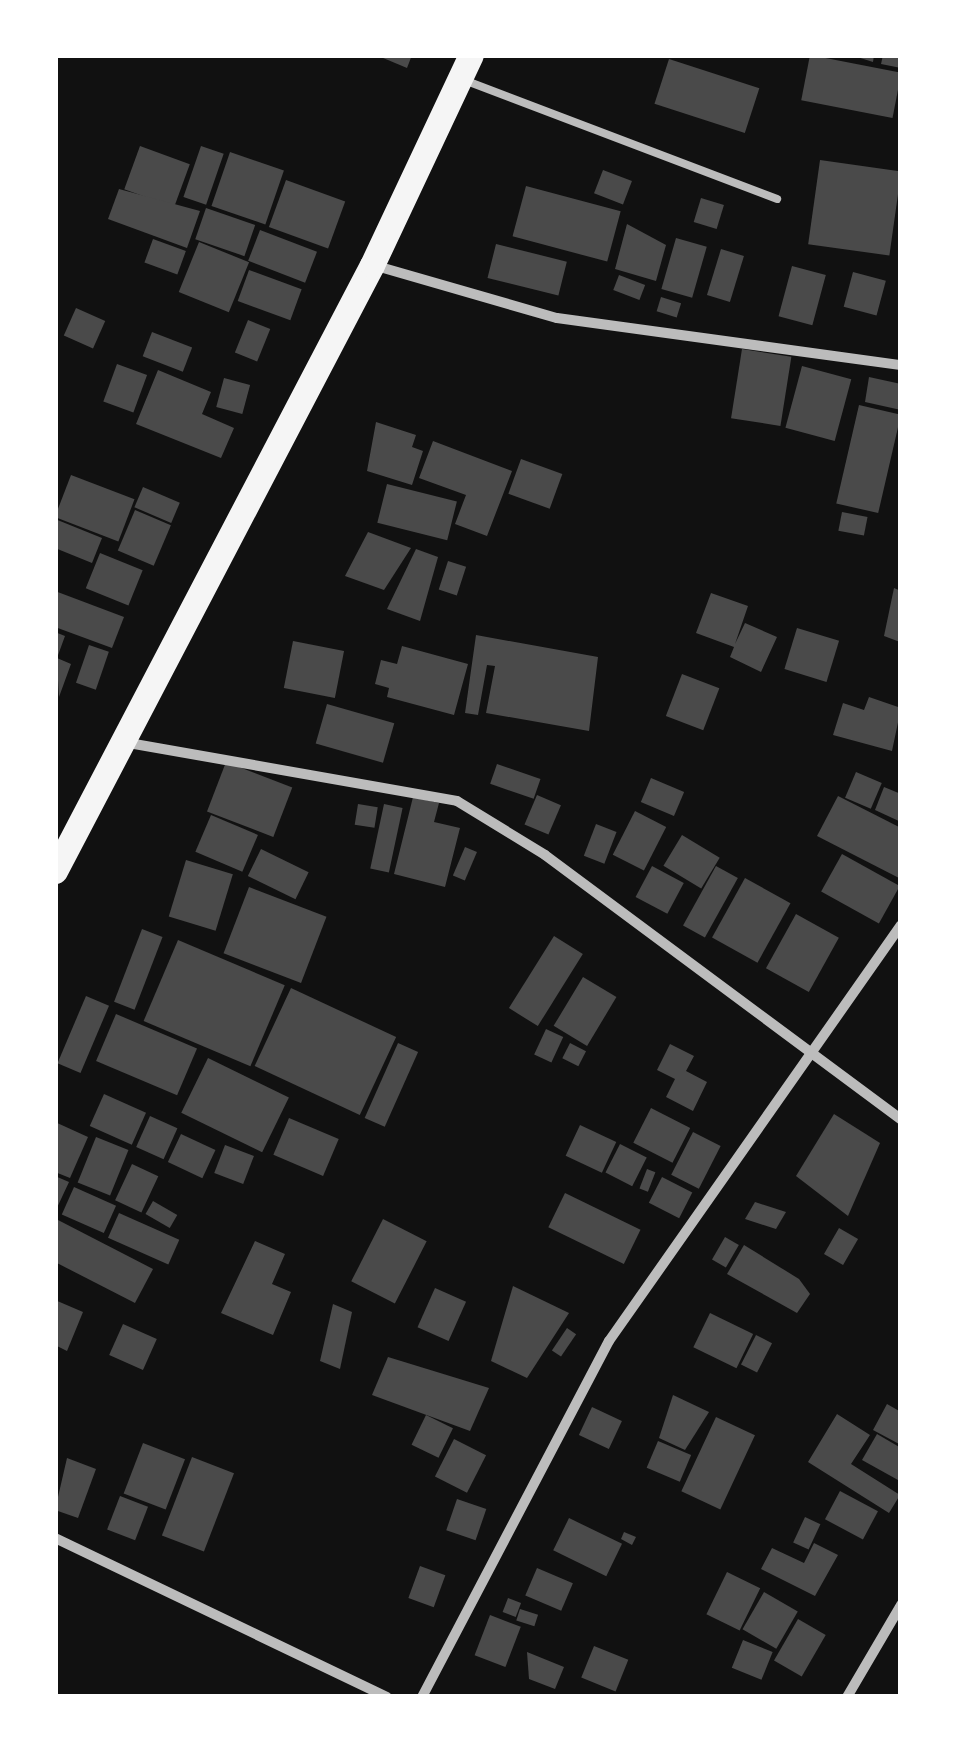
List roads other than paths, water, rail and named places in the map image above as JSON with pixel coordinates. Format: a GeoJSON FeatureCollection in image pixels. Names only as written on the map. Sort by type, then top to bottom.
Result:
{"type":"FeatureCollection","features":[{"type":"Feature","properties":{"kind":"main road"},"geometry":{"type":"LineString","coordinates":[[55,871],[372,265],[471,55]]}},
{"type":"Feature","properties":{"kind":"street"},"geometry":{"type":"LineString","coordinates":[[372,265],[557,318],[901,366]]}},
{"type":"Feature","properties":{"kind":"street"},"geometry":{"type":"LineString","coordinates":[[122,742],[457,801],[901,1119]]}},
{"type":"Feature","properties":{"kind":"street"},"geometry":{"type":"LineString","coordinates":[[422,1697],[610,1341],[817,1056],[901,925]]}},
{"type":"Feature","properties":{"kind":"street"},"geometry":{"type":"LineString","coordinates":[[55,1538],[387,1697]]}},
{"type":"Feature","properties":{"kind":"street"},"geometry":{"type":"LineString","coordinates":[[847,1697],[901,1605]]}},
{"type":"Feature","properties":{"kind":"lane"},"geometry":{"type":"LineString","coordinates":[[460,79],[777,200]]}}]}
